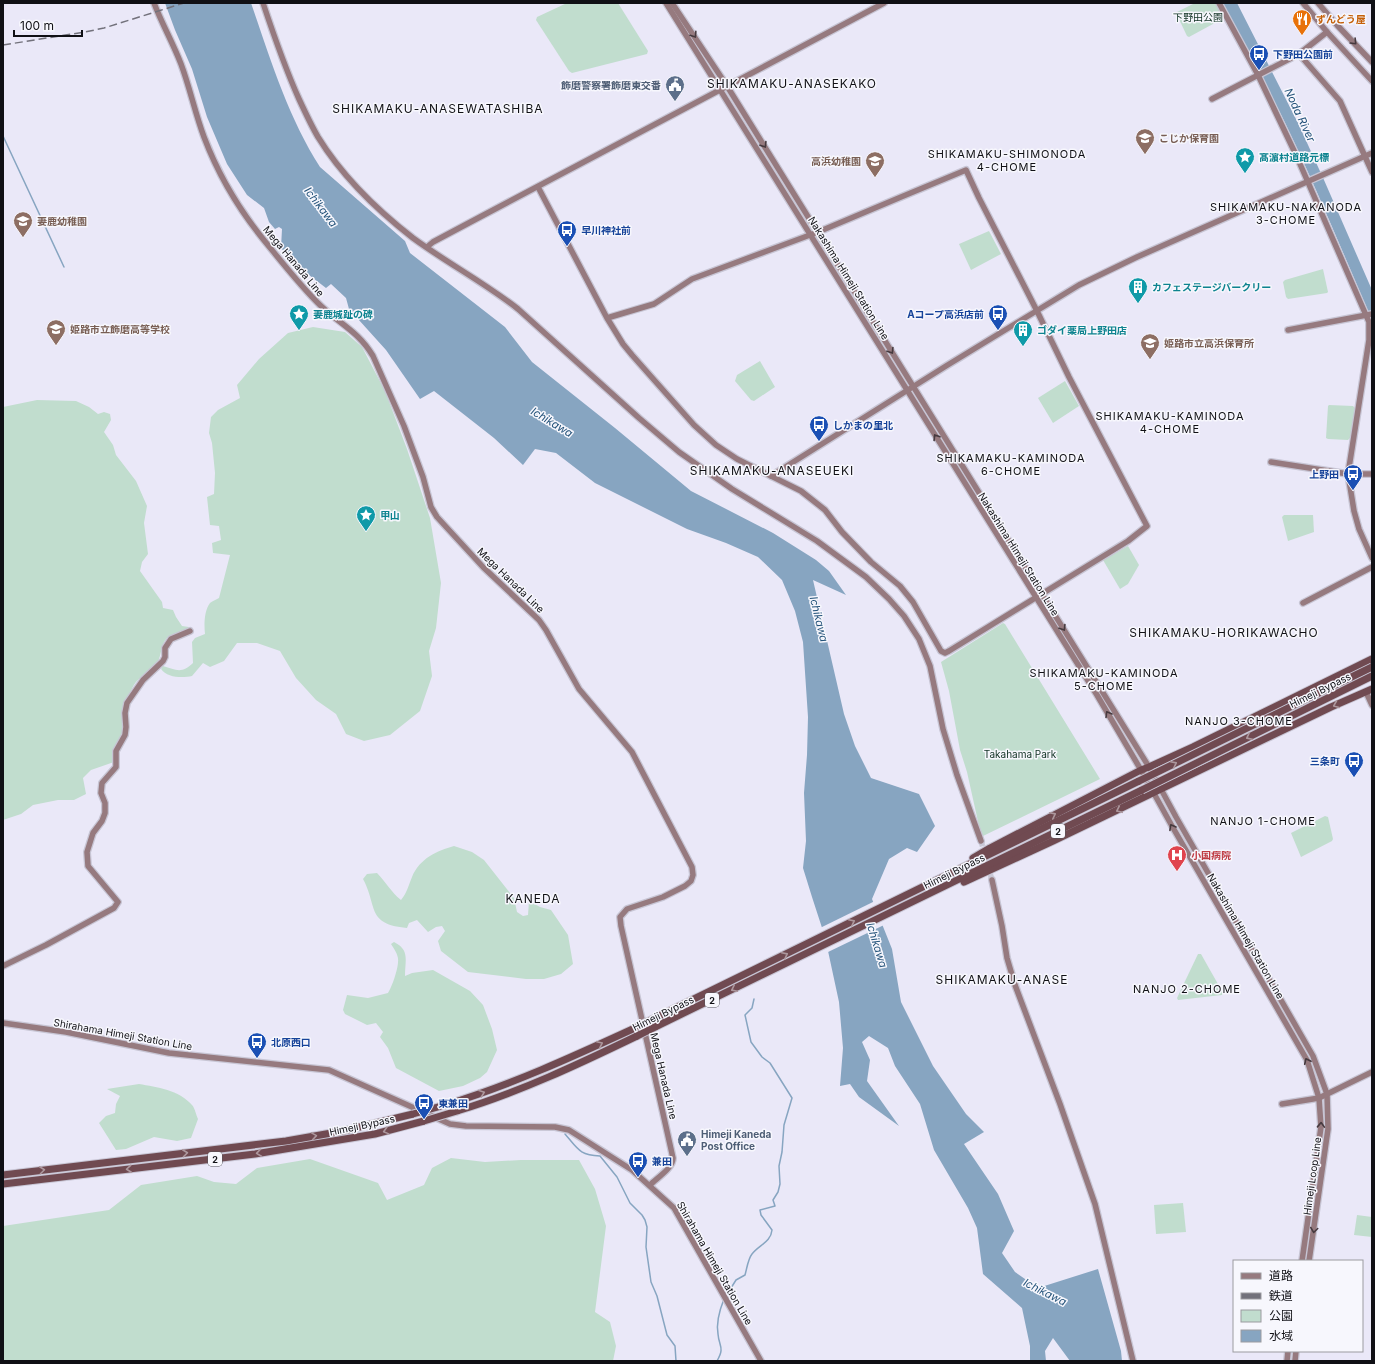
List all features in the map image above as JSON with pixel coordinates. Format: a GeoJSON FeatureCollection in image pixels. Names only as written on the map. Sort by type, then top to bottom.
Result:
{"type":"FeatureCollection","features":[{"type":"Feature","properties":{"kind":"highway"},"geometry":{"type":"LineString","coordinates":[[970,862],[1034,825],[1141,770],[1193,747],[1372,659]]}},
{"type":"Feature","properties":{"kind":"highway","name":"Himeji Bypass"},"geometry":{"type":"LineString","coordinates":[[3,1174],[286,1140],[343,1131],[413,1114],[492,1090],[566,1060],[635,1028],[804,946],[970,862],[1139,782],[1372,667]]}},
{"type":"Feature","properties":{"kind":"highway","name":"Himeji Bypass"},"geometry":{"type":"LineString","coordinates":[[3,1184],[262,1153],[375,1134],[479,1104],[572,1067],[904,906],[974,875],[1372,676]]}},
{"type":"Feature","properties":{"kind":"highway"},"geometry":{"type":"LineString","coordinates":[[974,875],[1154,793],[1324,710],[1369,691]]}},
{"type":"Feature","properties":{"kind":"highway"},"geometry":{"type":"LineString","coordinates":[[1006,834],[1034,825]]}},
{"type":"Feature","properties":{"kind":"street","name":"Mega Hanada Line"},"geometry":{"type":"LineString","coordinates":[[154,3],[181,63],[206,143],[232,194],[262,238],[310,295],[335,318],[356,333],[367,345],[404,426],[423,476],[431,507],[437,517],[483,567],[539,620],[552,640],[579,689],[632,752],[692,867],[693,875],[691,881],[685,886],[662,897],[627,909],[620,917],[640,1018],[648,1043],[673,1158],[673,1162],[670,1166],[650,1185]]}},
{"type":"Feature","properties":{"kind":"street"},"geometry":{"type":"LineString","coordinates":[[263,3],[293,86],[317,136],[328,153],[346,175],[368,198],[399,226],[427,248],[500,295],[518,309],[679,452],[732,490],[817,541],[866,577],[904,616],[919,639],[930,666],[943,730],[980,841]]}},
{"type":"Feature","properties":{"kind":"street","name":"Nakashima Himeji Station Line"},"geometry":{"type":"LineString","coordinates":[[666,3],[811,234],[1035,598],[1097,695],[1307,1060],[1319,1098]]}},
{"type":"Feature","properties":{"kind":"street","name":"Nakashima Himeji Station Line"},"geometry":{"type":"LineString","coordinates":[[672,3],[727,86],[1162,788],[1176,817],[1313,1056],[1327,1094]]}},
{"type":"Feature","properties":{"kind":"street"},"geometry":{"type":"LineString","coordinates":[[427,248],[433,242],[884,3]]}},
{"type":"Feature","properties":{"kind":"street"},"geometry":{"type":"LineString","coordinates":[[1220,3],[1258,76],[1370,315],[1369,340],[1348,474],[1354,511],[1359,529],[1372,558]]}},
{"type":"Feature","properties":{"kind":"street"},"geometry":{"type":"LineString","coordinates":[[1303,3],[1327,32],[1372,81]]}},
{"type":"Feature","properties":{"kind":"street"},"geometry":{"type":"LineString","coordinates":[[1318,3],[1372,62]]}},
{"type":"Feature","properties":{"kind":"street"},"geometry":{"type":"LineString","coordinates":[[1212,98],[1299,54],[1327,32]]}},
{"type":"Feature","properties":{"kind":"street"},"geometry":{"type":"LineString","coordinates":[[1299,54],[1340,101],[1372,172]]}},
{"type":"Feature","properties":{"kind":"street"},"geometry":{"type":"LineString","coordinates":[[771,476],[907,390],[1079,285],[1308,180],[1372,153]]}},
{"type":"Feature","properties":{"kind":"street"},"geometry":{"type":"LineString","coordinates":[[538,187],[608,318],[619,338],[632,355],[705,436],[727,454],[801,491],[825,510],[842,532],[871,562],[900,586],[913,602],[941,652],[945,653],[949,651],[1041,593],[1128,541],[1147,526],[1069,377],[1038,311],[966,170],[818,232],[692,279],[654,304],[608,318]]}},
{"type":"Feature","properties":{"kind":"street"},"geometry":{"type":"LineString","coordinates":[[1288,330],[1370,315]]}},
{"type":"Feature","properties":{"kind":"street"},"geometry":{"type":"LineString","coordinates":[[1271,462],[1348,474],[1372,474]]}},
{"type":"Feature","properties":{"kind":"street"},"geometry":{"type":"LineString","coordinates":[[1302,603],[1372,566]]}},
{"type":"Feature","properties":{"kind":"street"},"geometry":{"type":"LineString","coordinates":[[3,966],[46,945],[114,908],[118,902],[88,866],[88,852],[93,833],[102,821],[105,813],[105,803],[101,793],[102,783],[116,767],[116,751],[125,735],[125,713],[127,703],[143,680],[163,661],[165,657],[164,648],[171,639],[190,631]]}},
{"type":"Feature","properties":{"kind":"street"},"geometry":{"type":"LineString","coordinates":[[1369,691],[1372,705]]}},
{"type":"Feature","properties":{"kind":"street"},"geometry":{"type":"LineString","coordinates":[[992,880],[1007,958],[1015,985],[1060,1104],[1095,1204],[1133,1361]]}},
{"type":"Feature","properties":{"kind":"street","name":"Shirahama Himeji Station Line"},"geometry":{"type":"LineString","coordinates":[[3,1023],[66,1032],[169,1053],[329,1070],[450,1124],[466,1126],[561,1128],[569,1130],[632,1170],[670,1203],[678,1213],[761,1361]]}},
{"type":"Feature","properties":{"kind":"street"},"geometry":{"type":"LineString","coordinates":[[1282,1104],[1319,1098],[1372,1072]]}},
{"type":"Feature","properties":{"kind":"street","name":"Himeji Loop Line"},"geometry":{"type":"LineString","coordinates":[[1309,1260],[1328,1129],[1327,1094]]}},
{"type":"Feature","properties":{"kind":"street","name":"Himeji Loop Line"},"geometry":{"type":"LineString","coordinates":[[1302,1260],[1321,1127],[1319,1098]]}},
{"type":"Feature","properties":{"kind":"street"},"geometry":{"type":"LineString","coordinates":[[1129,1346],[1136,1361]]}},
{"type":"Feature","properties":{"kind":"green space"},"geometry":{"type":"Polygon","coordinates":[[[567,3],[618,3],[648,51],[647,54],[572,73],[569,71],[536,20],[537,17],[567,3]]]}},
{"type":"Feature","properties":{"kind":"green space","name":"下野田公園"},"geometry":{"type":"Polygon","coordinates":[[[1195,3],[1217,3],[1225,16],[1224,18],[1189,37],[1187,36],[1177,12],[1195,3]]]}},
{"type":"Feature","properties":{"kind":"green space"},"geometry":{"type":"Polygon","coordinates":[[[989,231],[1001,254],[971,270],[959,244],[989,231]]]}},
{"type":"Feature","properties":{"kind":"green space"},"geometry":{"type":"Polygon","coordinates":[[[1323,269],[1327,293],[1288,299],[1286,297],[1283,282],[1285,280],[1323,269]]]}},
{"type":"Feature","properties":{"kind":"green space"},"geometry":{"type":"Polygon","coordinates":[[[313,327],[345,332],[362,347],[385,391],[407,449],[430,518],[441,583],[436,628],[429,651],[432,676],[420,711],[390,735],[364,741],[346,734],[336,714],[316,700],[296,678],[280,651],[257,643],[237,643],[224,661],[210,667],[203,663],[192,676],[171,676],[161,669],[163,666],[175,670],[182,670],[186,669],[193,663],[192,642],[195,638],[205,634],[205,622],[208,606],[210,603],[219,598],[230,555],[213,553],[212,543],[221,540],[219,526],[210,525],[207,497],[214,494],[215,473],[212,443],[209,433],[211,417],[218,410],[240,398],[237,385],[259,359],[288,333],[313,327]]]}},
{"type":"Feature","properties":{"kind":"green space"},"geometry":{"type":"Polygon","coordinates":[[[760,361],[775,387],[754,401],[751,400],[735,381],[737,375],[760,361]]]}},
{"type":"Feature","properties":{"kind":"green space"},"geometry":{"type":"Polygon","coordinates":[[[1065,381],[1079,406],[1053,423],[1038,398],[1065,381]]]}},
{"type":"Feature","properties":{"kind":"green space"},"geometry":{"type":"Polygon","coordinates":[[[37,400],[76,401],[89,407],[98,414],[104,412],[110,414],[111,420],[104,432],[113,445],[116,455],[136,481],[147,506],[144,523],[148,554],[142,562],[140,571],[162,602],[163,608],[173,610],[182,626],[189,627],[184,631],[167,638],[163,644],[157,663],[136,682],[132,688],[129,694],[123,735],[114,762],[91,770],[83,778],[86,794],[74,800],[58,800],[33,805],[21,814],[3,820],[3,407],[37,400]]]}},
{"type":"Feature","properties":{"kind":"green space"},"geometry":{"type":"Polygon","coordinates":[[[1329,405],[1353,406],[1355,408],[1350,438],[1348,440],[1326,438],[1329,405]]]}},
{"type":"Feature","properties":{"kind":"green space"},"geometry":{"type":"Polygon","coordinates":[[[1284,515],[1313,515],[1314,532],[1288,541],[1282,517],[1284,515]]]}},
{"type":"Feature","properties":{"kind":"green space"},"geometry":{"type":"Polygon","coordinates":[[[1128,546],[1139,565],[1128,584],[1120,589],[1103,560],[1128,546]]]}},
{"type":"Feature","properties":{"kind":"green space","name":"Takahama Park"},"geometry":{"type":"Polygon","coordinates":[[[1003,623],[1100,779],[983,836],[981,835],[967,772],[960,750],[949,691],[941,662],[1003,623]]]}},
{"type":"Feature","properties":{"kind":"green space"},"geometry":{"type":"Polygon","coordinates":[[[1325,816],[1328,817],[1333,839],[1332,841],[1301,857],[1291,833],[1325,816]]]}},
{"type":"Feature","properties":{"kind":"green space"},"geometry":{"type":"Polygon","coordinates":[[[454,846],[472,852],[484,860],[514,898],[517,912],[523,916],[528,915],[529,901],[540,907],[551,910],[568,935],[573,964],[561,974],[544,979],[526,979],[468,972],[441,951],[438,941],[445,931],[442,926],[436,927],[428,932],[417,920],[409,923],[407,928],[385,923],[379,918],[375,912],[368,889],[363,879],[367,874],[377,873],[394,894],[401,900],[415,870],[424,860],[441,850],[454,846]]]}},
{"type":"Feature","properties":{"kind":"green space"},"geometry":{"type":"Polygon","coordinates":[[[394,942],[405,952],[405,976],[412,973],[433,970],[470,991],[483,1005],[492,1029],[497,1050],[487,1072],[480,1078],[463,1086],[439,1091],[396,1068],[388,1048],[380,1037],[383,1032],[376,1023],[367,1025],[345,1014],[343,1010],[347,995],[368,998],[388,993],[398,965],[397,955],[391,944],[394,942]]]}},
{"type":"Feature","properties":{"kind":"green space"},"geometry":{"type":"Polygon","coordinates":[[[1198,954],[1201,954],[1223,993],[1222,995],[1178,1000],[1177,998],[1198,954]]]}},
{"type":"Feature","properties":{"kind":"green space"},"geometry":{"type":"Polygon","coordinates":[[[139,1084],[167,1090],[181,1096],[192,1105],[198,1119],[191,1138],[177,1141],[154,1137],[126,1149],[116,1150],[99,1123],[106,1116],[115,1113],[116,1104],[120,1096],[107,1089],[139,1084]]]}},
{"type":"Feature","properties":{"kind":"green space"},"geometry":{"type":"Polygon","coordinates":[[[451,1158],[485,1162],[521,1160],[579,1160],[595,1189],[606,1226],[595,1312],[610,1322],[616,1346],[613,1361],[3,1361],[3,1226],[109,1210],[141,1185],[197,1176],[214,1182],[236,1184],[257,1168],[310,1159],[378,1183],[387,1200],[424,1185],[432,1168],[451,1158]]]}},
{"type":"Feature","properties":{"kind":"green space"},"geometry":{"type":"Polygon","coordinates":[[[1183,1203],[1186,1232],[1156,1234],[1154,1205],[1183,1203]]]}},
{"type":"Feature","properties":{"kind":"green space"},"geometry":{"type":"Polygon","coordinates":[[[1357,1215],[1372,1217],[1372,1237],[1354,1235],[1357,1215]]]}},
{"type":"Feature","properties":{"kind":"water","name":"Ichikawa"},"geometry":{"type":"Polygon","coordinates":[[[165,3],[251,3],[289,108],[298,128],[320,167],[405,241],[410,253],[505,327],[532,362],[691,491],[773,533],[816,560],[829,571],[846,595],[813,580],[844,714],[855,746],[871,778],[919,794],[935,826],[917,852],[907,848],[889,859],[872,899],[892,949],[901,1002],[933,1066],[966,1114],[984,1132],[964,1144],[998,1194],[1014,1231],[1002,1253],[1015,1272],[1038,1288],[1098,1269],[1121,1351],[1122,1361],[1070,1361],[1053,1338],[1045,1351],[1046,1361],[1030,1361],[1030,1346],[1022,1308],[983,1274],[977,1228],[968,1208],[934,1150],[920,1104],[895,1066],[888,1048],[869,1036],[862,1042],[870,1060],[867,1081],[899,1126],[859,1097],[850,1084],[840,1086],[843,1048],[839,1002],[825,937],[803,868],[806,841],[804,793],[808,717],[803,642],[795,611],[782,580],[758,557],[726,543],[687,529],[595,483],[556,453],[535,449],[523,465],[494,438],[434,391],[420,399],[386,350],[349,309],[346,298],[331,284],[326,288],[296,265],[281,248],[282,229],[279,227],[275,229],[269,222],[264,208],[247,195],[227,164],[207,117],[192,69],[165,3]]]}},
{"type":"Feature","properties":{"kind":"water"},"geometry":{"type":"Polygon","coordinates":[[[1223,3],[1237,3],[1298,123],[1372,290],[1372,320],[1298,151],[1264,80],[1223,3]]]}},
{"type":"Feature","properties":{"kind":"pier"},"geometry":{"type":"Polygon","coordinates":[[[875,901],[884,925],[826,953],[820,928],[875,901]]]}},
{"type":"Feature","properties":{"kind":"waterway"},"geometry":{"type":"LineString","coordinates":[[3,136],[64,267]]}},
{"type":"Feature","properties":{"kind":"waterway"},"geometry":{"type":"LineString","coordinates":[[726,1296],[736,1280],[745,1275],[752,1254],[769,1238],[771,1234],[772,1230],[761,1215],[760,1210],[775,1206],[773,1200],[778,1192],[780,1184],[779,1166],[782,1152],[784,1125],[792,1098],[770,1063],[762,1057],[751,1042],[745,1015],[752,1008],[754,999]]}},
{"type":"Feature","properties":{"kind":"waterway"},"geometry":{"type":"LineString","coordinates":[[565,1134],[583,1153],[600,1156],[617,1177],[630,1203],[645,1220],[647,1227],[646,1247],[651,1282],[657,1296],[667,1335],[675,1346],[676,1361]]}},
{"type":"Feature","properties":{"kind":"waterway"},"geometry":{"type":"LineString","coordinates":[[717,1361],[721,1353],[718,1321],[724,1299]]}},
{"type":"Feature","properties":{"kind":"tunnel"},"geometry":{"type":"LineString","coordinates":[[981,841],[992,880]]}},
{"type":"Feature","properties":{"kind":"railway"},"geometry":{"type":"LineString","coordinates":[[3,45],[104,28],[184,3]]}},
{"type":"Feature","properties":{"kind":"place","name":"ずんどう屋"},"geometry":{"type":"Point","coordinates":[1302,36]}},
{"type":"Feature","properties":{"kind":"place","name":"下野田公園前"},"geometry":{"type":"Point","coordinates":[1259,71]}},
{"type":"Feature","properties":{"kind":"place","name":"飾磨警察署飾磨東交番"},"geometry":{"type":"Point","coordinates":[675,102]}},
{"type":"Feature","properties":{"kind":"place","name":"こじか保育園"},"geometry":{"type":"Point","coordinates":[1145,155]}},
{"type":"Feature","properties":{"kind":"place","name":"髙濵村道路元標"},"geometry":{"type":"Point","coordinates":[1245,174]}},
{"type":"Feature","properties":{"kind":"place","name":"高浜幼稚園"},"geometry":{"type":"Point","coordinates":[875,178]}},
{"type":"Feature","properties":{"kind":"place","name":"妻鹿幼稚園"},"geometry":{"type":"Point","coordinates":[23,238]}},
{"type":"Feature","properties":{"kind":"place","name":"早川神社前"},"geometry":{"type":"Point","coordinates":[567,247]}},
{"type":"Feature","properties":{"kind":"place","name":"カフェステージバークリー"},"geometry":{"type":"Point","coordinates":[1138,304]}},
{"type":"Feature","properties":{"kind":"place","name":"妻鹿城趾の碑"},"geometry":{"type":"Point","coordinates":[299,331]}},
{"type":"Feature","properties":{"kind":"place","name":"Aコープ高浜店前"},"geometry":{"type":"Point","coordinates":[998,331]}},
{"type":"Feature","properties":{"kind":"place","name":"姫路市立飾磨高等学校"},"geometry":{"type":"Point","coordinates":[56,346]}},
{"type":"Feature","properties":{"kind":"place","name":"ゴダイ薬局上野田店"},"geometry":{"type":"Point","coordinates":[1023,347]}},
{"type":"Feature","properties":{"kind":"place","name":"姫路市立高浜保育所"},"geometry":{"type":"Point","coordinates":[1150,360]}},
{"type":"Feature","properties":{"kind":"place","name":"しかまの里北"},"geometry":{"type":"Point","coordinates":[819,442]}},
{"type":"Feature","properties":{"kind":"place","name":"上野田"},"geometry":{"type":"Point","coordinates":[1353,491]}},
{"type":"Feature","properties":{"kind":"place","name":"甲山"},"geometry":{"type":"Point","coordinates":[366,532]}},
{"type":"Feature","properties":{"kind":"place","name":"三条町"},"geometry":{"type":"Point","coordinates":[1354,778]}},
{"type":"Feature","properties":{"kind":"place","name":"小国病院"},"geometry":{"type":"Point","coordinates":[1177,872]}},
{"type":"Feature","properties":{"kind":"place","name":"北原西口"},"geometry":{"type":"Point","coordinates":[257,1059]}},
{"type":"Feature","properties":{"kind":"place","name":"東兼田"},"geometry":{"type":"Point","coordinates":[424,1120]}},
{"type":"Feature","properties":{"kind":"place","name":"Himeji Kaneda Post Office"},"geometry":{"type":"Point","coordinates":[687,1157]}},
{"type":"Feature","properties":{"kind":"place","name":"兼田"},"geometry":{"type":"Point","coordinates":[638,1178]}},
{"type":"Feature","properties":{"kind":"district","name":"SHIKAMAKU-ANASEKAKO"},"geometry":{"type":"Point","coordinates":[792,83]}},
{"type":"Feature","properties":{"kind":"district","name":"SHIKAMAKU-ANASEWATASHIBA"},"geometry":{"type":"Point","coordinates":[438,108]}},
{"type":"Feature","properties":{"kind":"district","name":"SHIKAMAKU-SHIMONODA 4-CHOME"},"geometry":{"type":"Point","coordinates":[1007,160]}},
{"type":"Feature","properties":{"kind":"district","name":"SHIKAMAKU-NAKANODA 3-CHOME"},"geometry":{"type":"Point","coordinates":[1286,213]}},
{"type":"Feature","properties":{"kind":"district","name":"SHIKAMAKU-KAMINODA 4-CHOME"},"geometry":{"type":"Point","coordinates":[1170,422]}},
{"type":"Feature","properties":{"kind":"district","name":"SHIKAMAKU-KAMINODA 6-CHOME"},"geometry":{"type":"Point","coordinates":[1011,464]}},
{"type":"Feature","properties":{"kind":"district","name":"SHIKAMAKU-ANASEUEKI"},"geometry":{"type":"Point","coordinates":[772,470]}},
{"type":"Feature","properties":{"kind":"district","name":"SHIKAMAKU-HORIKAWACHO"},"geometry":{"type":"Point","coordinates":[1224,632]}},
{"type":"Feature","properties":{"kind":"district","name":"SHIKAMAKU-KAMINODA 5-CHOME"},"geometry":{"type":"Point","coordinates":[1104,679]}},
{"type":"Feature","properties":{"kind":"district","name":"NANJO 3-CHOME"},"geometry":{"type":"Point","coordinates":[1239,721]}},
{"type":"Feature","properties":{"kind":"district","name":"NANJO 1-CHOME"},"geometry":{"type":"Point","coordinates":[1263,821]}},
{"type":"Feature","properties":{"kind":"district","name":"KANEDA"},"geometry":{"type":"Point","coordinates":[533,898]}},
{"type":"Feature","properties":{"kind":"district","name":"SHIKAMAKU-ANASE"},"geometry":{"type":"Point","coordinates":[1002,979]}},
{"type":"Feature","properties":{"kind":"district","name":"NANJO 2-CHOME"},"geometry":{"type":"Point","coordinates":[1187,989]}},
{"type":"Feature","properties":{"kind":"water label","name":"Noda River"},"geometry":{"type":"Point","coordinates":[1300,115]}}]}
